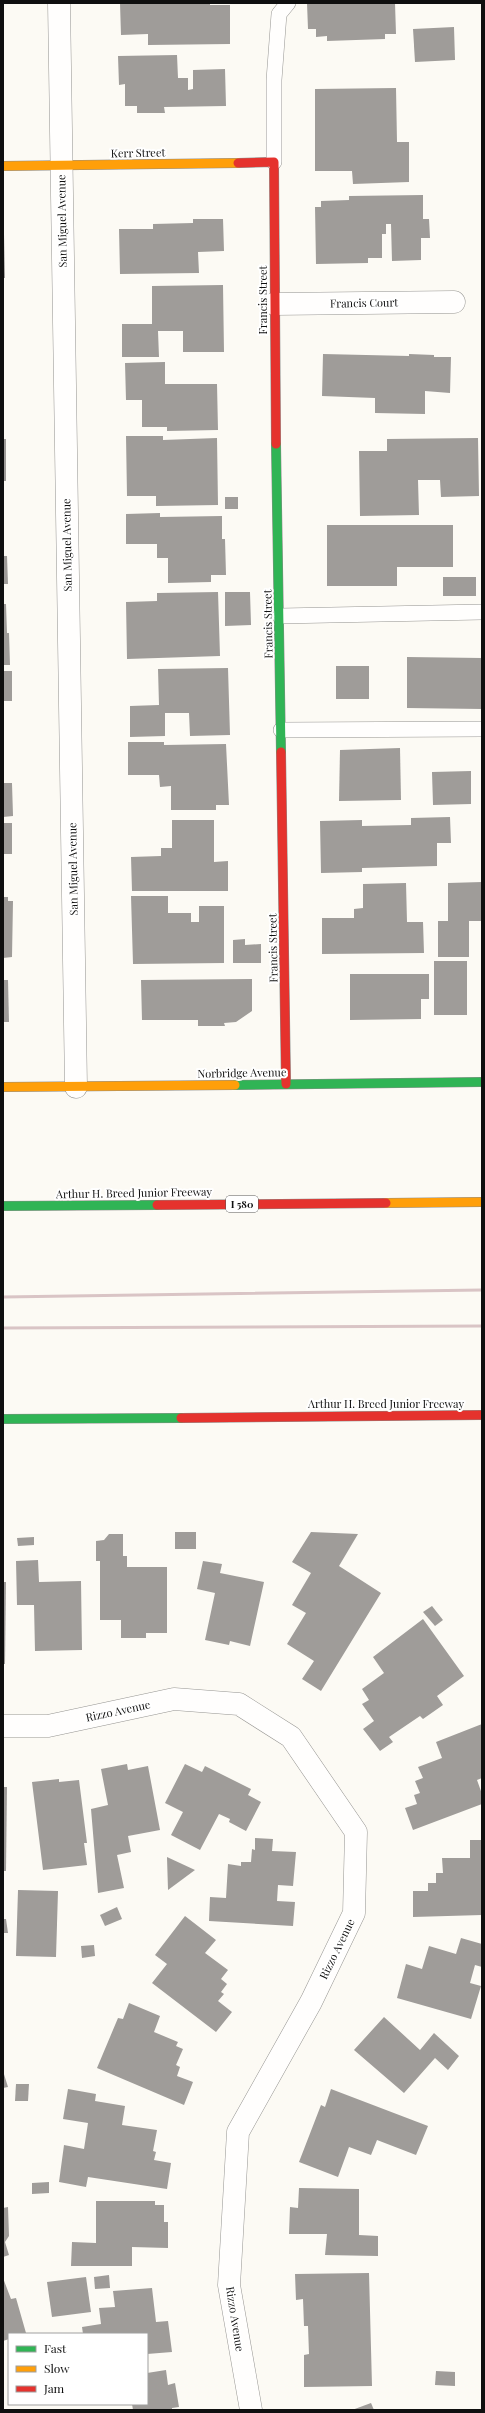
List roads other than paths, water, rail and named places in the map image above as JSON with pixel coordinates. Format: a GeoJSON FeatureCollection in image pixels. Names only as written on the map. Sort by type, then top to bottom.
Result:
{"type":"FeatureCollection","features":[{"type":"Feature","properties":{"kind":"main road","name":"Kerr Street"},"geometry":{"type":"LineString","coordinates":[[3,166],[274,162]]}},
{"type":"Feature","properties":{"kind":"main road","name":"Francis Street"},"geometry":{"type":"LineString","coordinates":[[274,162],[274,304],[286,1084]]}},
{"type":"Feature","properties":{"kind":"main road","name":"Norbridge Avenue"},"geometry":{"type":"LineString","coordinates":[[3,1087],[482,1082]]}},
{"type":"Feature","properties":{"kind":"main road","name":"Arthur H. Breed Junior Freeway"},"geometry":{"type":"LineString","coordinates":[[3,1206],[482,1202]]}},
{"type":"Feature","properties":{"kind":"main road","name":"Arthur H. Breed Junior Freeway"},"geometry":{"type":"LineString","coordinates":[[3,1419],[482,1415]]}},
{"type":"Feature","properties":{"kind":"street","name":"San Miguel Avenue"},"geometry":{"type":"LineString","coordinates":[[59,3],[76,1087]]}},
{"type":"Feature","properties":{"kind":"street","name":"Francis Court"},"geometry":{"type":"LineString","coordinates":[[274,304],[454,302]]}},
{"type":"Feature","properties":{"kind":"street","name":"Rizzo Avenue"},"geometry":{"type":"LineString","coordinates":[[3,1726],[48,1726],[174,1699],[239,1704],[291,1737],[356,1832],[354,1913],[311,2002],[238,2132],[229,2285],[251,2410]]}},
{"type":"Feature","properties":{"kind":"lane"},"geometry":{"type":"LineString","coordinates":[[274,162],[274,80],[279,14],[288,3]]}},
{"type":"Feature","properties":{"kind":"lane"},"geometry":{"type":"LineString","coordinates":[[280,616],[482,612]]}},
{"type":"Feature","properties":{"kind":"lane"},"geometry":{"type":"LineString","coordinates":[[281,730],[482,729]]}},
{"type":"Feature","properties":{"kind":"railway"},"geometry":{"type":"LineString","coordinates":[[3,1297],[482,1290]]}},
{"type":"Feature","properties":{"kind":"railway"},"geometry":{"type":"LineString","coordinates":[[3,1328],[482,1326]]}}]}
